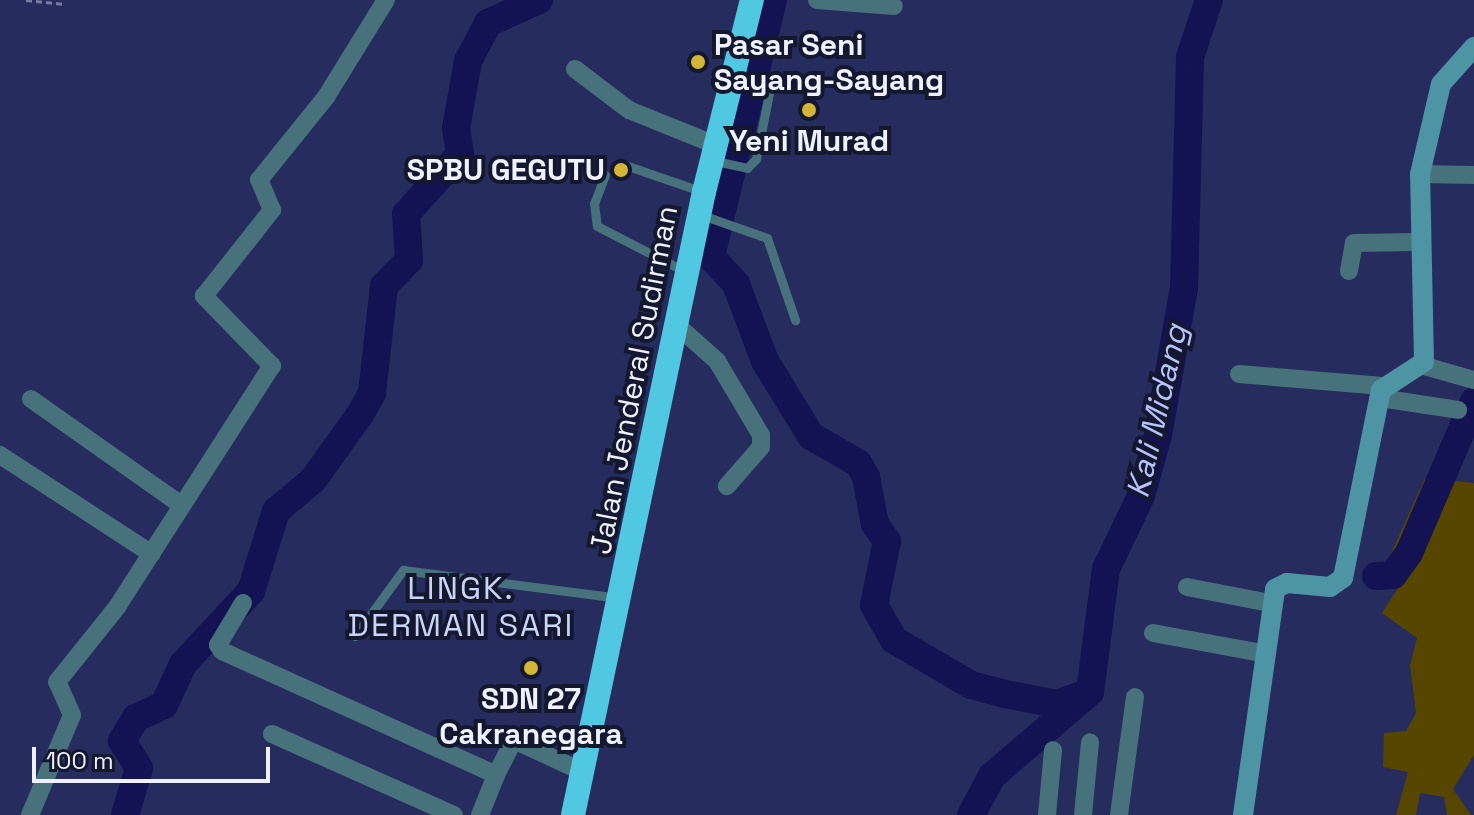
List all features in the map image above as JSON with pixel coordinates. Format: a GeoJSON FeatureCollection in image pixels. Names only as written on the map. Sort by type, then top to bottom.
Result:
{"type":"FeatureCollection","features":[{"type":"Feature","properties":{"kind":"highway","name":"Jalan Jenderal Sudirman"},"geometry":{"type":"LineString","coordinates":[[573,815],[690,275],[738,78],[752,0]]}},
{"type":"Feature","properties":{"kind":"street"},"geometry":{"type":"LineString","coordinates":[[30,815],[72,715],[55,686],[152,554],[273,362],[204,296],[272,210],[257,189],[259,180],[326,97],[386,0]]}},
{"type":"Feature","properties":{"kind":"street"},"geometry":{"type":"LineString","coordinates":[[817,0],[894,6]]}},
{"type":"Feature","properties":{"kind":"street"},"geometry":{"type":"LineString","coordinates":[[1243,815],[1270,603],[1281,583],[1330,587],[1343,578],[1381,392],[1421,365],[1427,341],[1416,242],[1420,174],[1441,84],[1474,47]]}},
{"type":"Feature","properties":{"kind":"street"},"geometry":{"type":"LineString","coordinates":[[575,69],[629,110],[718,156]]}},
{"type":"Feature","properties":{"kind":"street"},"geometry":{"type":"LineString","coordinates":[[1420,174],[1474,175]]}},
{"type":"Feature","properties":{"kind":"street"},"geometry":{"type":"LineString","coordinates":[[1349,271],[1354,243],[1416,242]]}},
{"type":"Feature","properties":{"kind":"street"},"geometry":{"type":"LineString","coordinates":[[680,328],[717,361],[761,435],[761,447],[727,486]]}},
{"type":"Feature","properties":{"kind":"street"},"geometry":{"type":"LineString","coordinates":[[1421,365],[1474,380]]}},
{"type":"Feature","properties":{"kind":"street"},"geometry":{"type":"LineString","coordinates":[[1239,374],[1381,392],[1458,410]]}},
{"type":"Feature","properties":{"kind":"street"},"geometry":{"type":"LineString","coordinates":[[31,399],[181,505]]}},
{"type":"Feature","properties":{"kind":"street"},"geometry":{"type":"LineString","coordinates":[[0,455],[152,554]]}},
{"type":"Feature","properties":{"kind":"street"},"geometry":{"type":"LineString","coordinates":[[1187,587],[1270,603]]}},
{"type":"Feature","properties":{"kind":"street"},"geometry":{"type":"LineString","coordinates":[[243,603],[218,645],[222,651],[496,775]]}},
{"type":"Feature","properties":{"kind":"street"},"geometry":{"type":"LineString","coordinates":[[1153,633],[1262,653]]}},
{"type":"Feature","properties":{"kind":"street"},"geometry":{"type":"LineString","coordinates":[[1119,815],[1135,697]]}},
{"type":"Feature","properties":{"kind":"street"},"geometry":{"type":"LineString","coordinates":[[272,734],[454,815]]}},
{"type":"Feature","properties":{"kind":"street"},"geometry":{"type":"LineString","coordinates":[[480,815],[514,740],[583,772]]}},
{"type":"Feature","properties":{"kind":"street"},"geometry":{"type":"LineString","coordinates":[[1083,815],[1090,742]]}},
{"type":"Feature","properties":{"kind":"street"},"geometry":{"type":"LineString","coordinates":[[1047,815],[1053,750]]}},
{"type":"Feature","properties":{"kind":"lane"},"geometry":{"type":"LineString","coordinates":[[718,156],[743,167],[754,164],[759,146],[771,94],[762,82],[738,78]]}},
{"type":"Feature","properties":{"kind":"lane"},"geometry":{"type":"LineString","coordinates":[[622,164],[775,248],[795,320]]}},
{"type":"Feature","properties":{"kind":"lane"},"geometry":{"type":"LineString","coordinates":[[605,175],[594,203],[597,226],[690,275]]}},
{"type":"Feature","properties":{"kind":"lane"},"geometry":{"type":"LineString","coordinates":[[355,636],[403,570],[622,598]]}},
{"type":"Feature","properties":{"kind":"path"},"geometry":{"type":"LineString","coordinates":[[26,0],[65,4]]}},
{"type":"Feature","properties":{"kind":"shaded area"},"geometry":{"type":"Polygon","coordinates":[[[1425,478],[1474,483],[1474,755],[1453,789],[1471,815],[1447,815],[1444,797],[1420,793],[1416,815],[1396,815],[1408,772],[1383,767],[1384,733],[1406,731],[1416,713],[1410,665],[1417,638],[1382,613],[1400,585],[1390,556],[1425,478]]]}},
{"type":"Feature","properties":{"kind":"waterway"},"geometry":{"type":"LineString","coordinates":[[125,815],[139,768],[122,741],[136,718],[164,705],[183,664],[251,591],[276,511],[313,480],[361,413],[372,393],[384,286],[409,260],[406,214],[460,154],[456,128],[468,61],[488,23],[539,0]]}},
{"type":"Feature","properties":{"kind":"waterway"},"geometry":{"type":"LineString","coordinates":[[773,0],[711,257],[736,284],[765,361],[811,436],[858,463],[866,477],[875,524],[887,541],[874,605],[894,640],[971,685],[1057,704],[1090,692]]}},
{"type":"Feature","properties":{"kind":"waterway","name":"Kali Midang"},"geometry":{"type":"LineString","coordinates":[[971,815],[992,776],[1090,692],[1106,569],[1141,496],[1158,435],[1184,288],[1190,57],[1209,0]]}},
{"type":"Feature","properties":{"kind":"waterway"},"geometry":{"type":"LineString","coordinates":[[1376,576],[1393,575],[1409,553],[1474,401]]}},
{"type":"Feature","properties":{"kind":"place","name":"Pasar Seni Sayang-Sayang"},"geometry":{"type":"Point","coordinates":[698,62]}},
{"type":"Feature","properties":{"kind":"place","name":"Yeni Murad"},"geometry":{"type":"Point","coordinates":[809,110]}},
{"type":"Feature","properties":{"kind":"place","name":"SPBU GEGUTU"},"geometry":{"type":"Point","coordinates":[621,170]}},
{"type":"Feature","properties":{"kind":"place","name":"SDN 27 Cakranegara"},"geometry":{"type":"Point","coordinates":[531,668]}},
{"type":"Feature","properties":{"kind":"district","name":"LINGK. DERMAN SARI"},"geometry":{"type":"Point","coordinates":[461,608]}}]}
